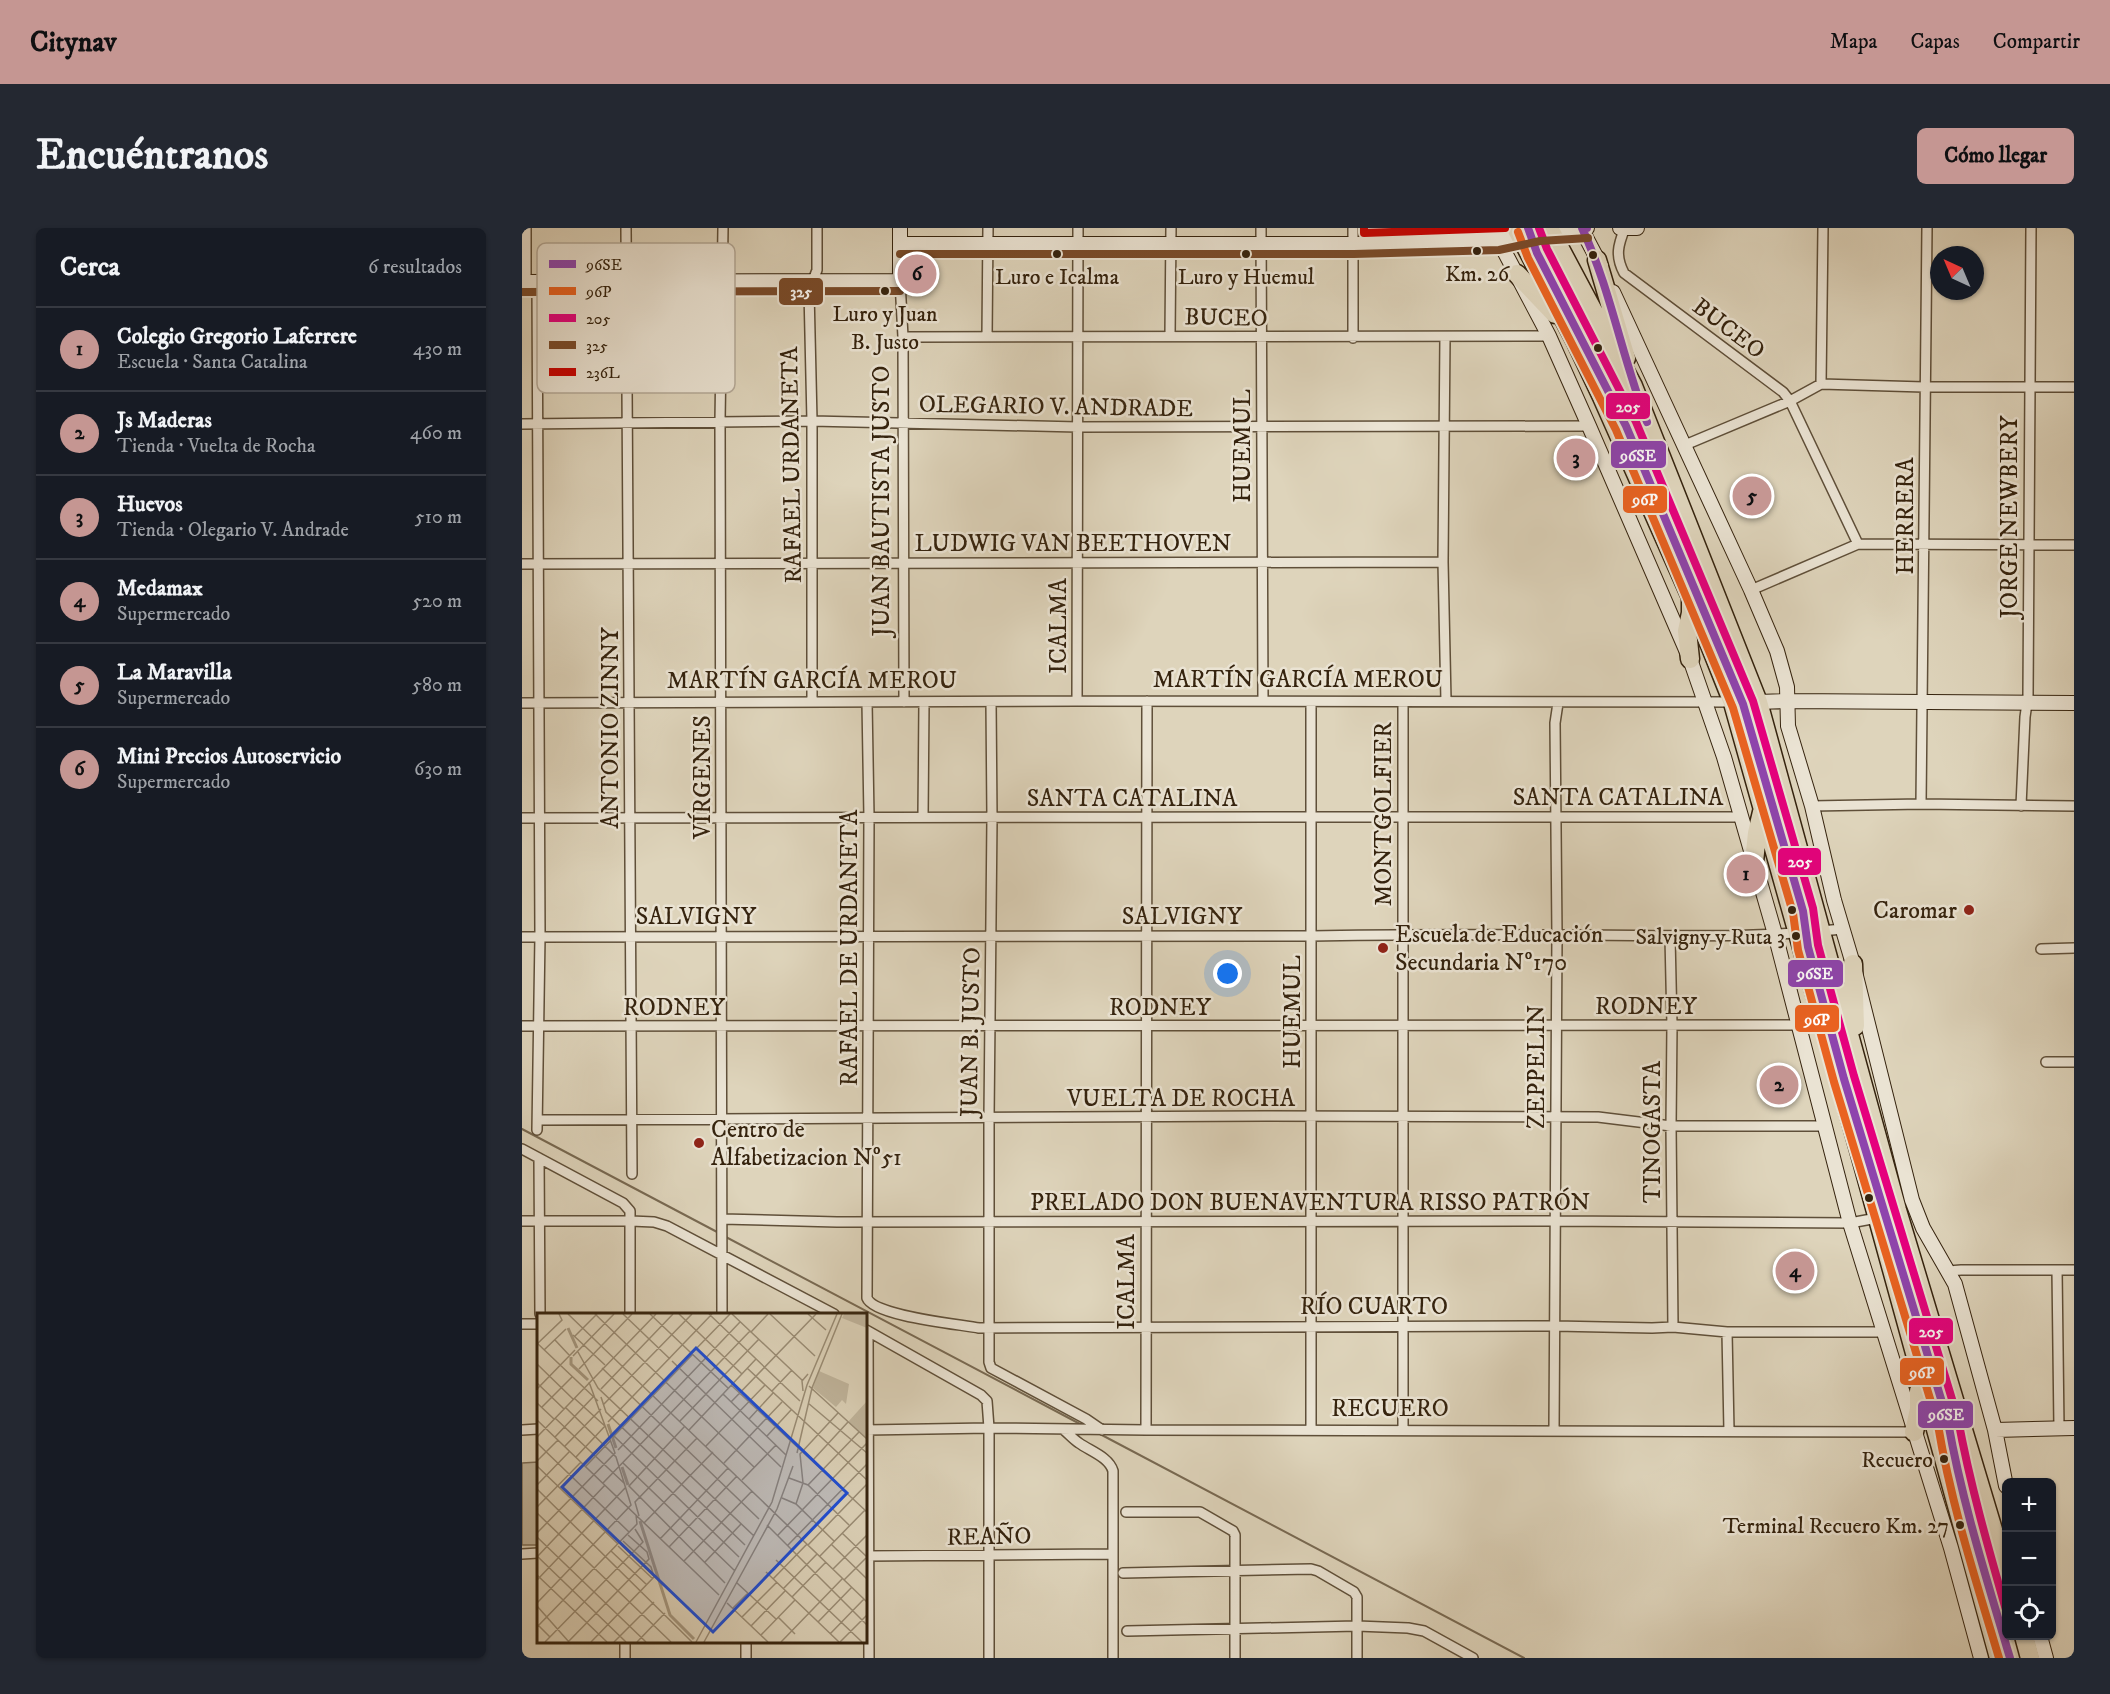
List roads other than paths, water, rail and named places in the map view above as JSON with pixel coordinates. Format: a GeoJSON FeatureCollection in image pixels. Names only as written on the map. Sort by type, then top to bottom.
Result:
{"type":"FeatureCollection","features":[{"type":"Feature","properties":{"kind":"highway"},"geometry":{"type":"LineString","coordinates":[[1549,229],[1633,386],[1758,702],[1897,1210],[2002,1556]]}},
{"type":"Feature","properties":{"kind":"highway"},"geometry":{"type":"LineString","coordinates":[[1519,232],[1571,332],[1690,595],[1733,704],[1999,1658]]}},
{"type":"Feature","properties":{"kind":"highway"},"geometry":{"type":"LineString","coordinates":[[1597,260],[1633,386]]}},
{"type":"Feature","properties":{"kind":"highway"},"geometry":{"type":"LineString","coordinates":[[1517,274],[1571,332]]}},
{"type":"Feature","properties":{"kind":"highway"},"geometry":{"type":"LineString","coordinates":[[1690,595],[1691,613],[1687,631],[1690,659]]}},
{"type":"Feature","properties":{"kind":"highway"},"geometry":{"type":"LineString","coordinates":[[1754,862],[1757,833],[1763,810]]}},
{"type":"Feature","properties":{"kind":"highway"},"geometry":{"type":"LineString","coordinates":[[1852,964],[1856,1058]]}},
{"type":"Feature","properties":{"kind":"highway"},"geometry":{"type":"LineString","coordinates":[[1914,1432],[1919,1409],[1919,1368]]}},
{"type":"Feature","properties":{"kind":"highway"},"geometry":{"type":"LineString","coordinates":[[2026,1640],[2032,1658]]}},
{"type":"Feature","properties":{"kind":"highway"},"geometry":{"type":"LineString","coordinates":[[2032,1640],[2032,1658]]}},
{"type":"Feature","properties":{"kind":"street"},"geometry":{"type":"LineString","coordinates":[[526,228],[538,424],[540,936],[538,1026]]}},
{"type":"Feature","properties":{"kind":"street","name":"ANTONIO ZINNY"},"geometry":{"type":"LineString","coordinates":[[626,228],[626,243]]}},
{"type":"Feature","properties":{"kind":"street","name":"VÍRGENES"},"geometry":{"type":"LineString","coordinates":[[723,228],[723,243]]}},
{"type":"Feature","properties":{"kind":"street","name":"RAFAEL URDANETA"},"geometry":{"type":"LineString","coordinates":[[812,702],[812,421],[809,291],[817,270],[817,228]]}},
{"type":"Feature","properties":{"kind":"street","name":"JUAN BAUTISTA JUSTO"},"geometry":{"type":"LineString","coordinates":[[900,228],[905,563],[904,702]]}},
{"type":"Feature","properties":{"kind":"street"},"geometry":{"type":"LineString","coordinates":[[987,337],[988,228]]}},
{"type":"Feature","properties":{"kind":"street","name":"ICALMA"},"geometry":{"type":"LineString","coordinates":[[1077,701],[1078,228]]}},
{"type":"Feature","properties":{"kind":"street"},"geometry":{"type":"LineString","coordinates":[[1170,336],[1171,228]]}},
{"type":"Feature","properties":{"kind":"street","name":"HUEMUL"},"geometry":{"type":"LineString","coordinates":[[1261,228],[1263,701]]}},
{"type":"Feature","properties":{"kind":"street"},"geometry":{"type":"LineString","coordinates":[[1353,228],[1353,338]]}},
{"type":"Feature","properties":{"kind":"street"},"geometry":{"type":"LineString","coordinates":[[1582,228],[1685,445],[1777,651],[1787,687],[1788,726],[1812,806],[1912,1200],[1923,1228],[1949,1271],[1958,1293],[2005,1478]]}},
{"type":"Feature","properties":{"kind":"street"},"geometry":{"type":"LineString","coordinates":[[900,244],[1354,244],[1587,228]]}},
{"type":"Feature","properties":{"kind":"street"},"geometry":{"type":"LineString","coordinates":[[1623,228],[1636,228]]}},
{"type":"Feature","properties":{"kind":"street","name":"BUCEO"},"geometry":{"type":"LineString","coordinates":[[1623,228],[1617,252],[1619,264],[1624,273],[1783,392],[1790,401]]}},
{"type":"Feature","properties":{"kind":"street"},"geometry":{"type":"LineString","coordinates":[[1821,384],[1823,228]]}},
{"type":"Feature","properties":{"kind":"street","name":"HERRERA"},"geometry":{"type":"LineString","coordinates":[[1922,804],[1927,228]]}},
{"type":"Feature","properties":{"kind":"street","name":"JORGE NEWBERY"},"geometry":{"type":"LineString","coordinates":[[2022,806],[2027,704],[2030,544],[2031,228]]}},
{"type":"Feature","properties":{"kind":"street"},"geometry":{"type":"LineString","coordinates":[[1496,234],[1549,336],[1690,659],[1706,702],[1775,934],[1850,1223],[1951,1548],[1981,1658]]}},
{"type":"Feature","properties":{"kind":"street"},"geometry":{"type":"LineString","coordinates":[[735,281],[900,281]]}},
{"type":"Feature","properties":{"kind":"street","name":"BUCEO"},"geometry":{"type":"LineString","coordinates":[[903,337],[1549,336]]}},
{"type":"Feature","properties":{"kind":"street"},"geometry":{"type":"LineString","coordinates":[[1445,337],[1443,562],[1446,701]]}},
{"type":"Feature","properties":{"kind":"street"},"geometry":{"type":"LineString","coordinates":[[1685,445],[1790,401],[1821,384],[2074,387]]}},
{"type":"Feature","properties":{"kind":"street","name":"ANTONIO ZINNY"},"geometry":{"type":"LineString","coordinates":[[627,393],[632,1174]]}},
{"type":"Feature","properties":{"kind":"street","name":"VÍRGENES"},"geometry":{"type":"LineString","coordinates":[[720,393],[723,1027],[721,1255]]}},
{"type":"Feature","properties":{"kind":"street"},"geometry":{"type":"LineString","coordinates":[[1790,401],[1858,544]]}},
{"type":"Feature","properties":{"kind":"street","name":"OLEGARIO V. ANDRADE"},"geometry":{"type":"LineString","coordinates":[[522,424],[812,421],[1078,427],[1589,426]]}},
{"type":"Feature","properties":{"kind":"street"},"geometry":{"type":"LineString","coordinates":[[1751,590],[1858,544],[2074,545]]}},
{"type":"Feature","properties":{"kind":"street","name":"LUDWIG VAN BEETHOVEN"},"geometry":{"type":"LineString","coordinates":[[522,564],[1443,562]]}},
{"type":"Feature","properties":{"kind":"street","name":"ICALMA"},"geometry":{"type":"LineString","coordinates":[[1146,1430],[1147,701]]}},
{"type":"Feature","properties":{"kind":"street","name":"MARTÍN GARCÍA MEROU"},"geometry":{"type":"LineString","coordinates":[[522,703],[1263,701],[1403,703],[1446,701],[1733,704],[1787,701],[2074,703]]}},
{"type":"Feature","properties":{"kind":"street","name":"RAFAEL DE URDANETA"},"geometry":{"type":"LineString","coordinates":[[867,702],[869,817],[868,1302]]}},
{"type":"Feature","properties":{"kind":"street"},"geometry":{"type":"LineString","coordinates":[[923,817],[924,702]]}},
{"type":"Feature","properties":{"kind":"street","name":"JUAN B. JUSTO"},"geometry":{"type":"LineString","coordinates":[[991,702],[989,1362],[992,1368],[1102,1430]]}},
{"type":"Feature","properties":{"kind":"street","name":"HUEMUL"},"geometry":{"type":"LineString","coordinates":[[1311,702],[1311,1430]]}},
{"type":"Feature","properties":{"kind":"street","name":"MONTGOLFIER"},"geometry":{"type":"LineString","coordinates":[[1402,1430],[1403,703]]}},
{"type":"Feature","properties":{"kind":"street","name":"ZEPPELIN"},"geometry":{"type":"LineString","coordinates":[[1554,1431],[1557,935],[1555,723],[1558,703]]}},
{"type":"Feature","properties":{"kind":"street"},"geometry":{"type":"LineString","coordinates":[[1812,806],[1922,804],[2074,806]]}},
{"type":"Feature","properties":{"kind":"street","name":"SANTA CATALINA"},"geometry":{"type":"LineString","coordinates":[[522,818],[1742,817]]}},
{"type":"Feature","properties":{"kind":"street","name":"SALVIGNY"},"geometry":{"type":"LineString","coordinates":[[522,937],[1402,934],[1670,937],[1797,934],[1842,929]]}},
{"type":"Feature","properties":{"kind":"street","name":"TINOGASTA"},"geometry":{"type":"LineString","coordinates":[[1670,937],[1673,1327]]}},
{"type":"Feature","properties":{"kind":"street"},"geometry":{"type":"LineString","coordinates":[[2041,949],[2074,948]]}},
{"type":"Feature","properties":{"kind":"street","name":"RODNEY"},"geometry":{"type":"LineString","coordinates":[[522,1026],[1798,1025]]}},
{"type":"Feature","properties":{"kind":"street","name":"VUELTA DE ROCHA"},"geometry":{"type":"LineString","coordinates":[[538,1026],[537,1125],[631,1119],[1265,1116],[1311,1118],[1598,1117],[1671,1126],[1825,1126]]}},
{"type":"Feature","properties":{"kind":"street"},"geometry":{"type":"LineString","coordinates":[[2046,1062],[2074,1062]]}},
{"type":"Feature","properties":{"kind":"street"},"geometry":{"type":"LineString","coordinates":[[522,1149],[623,1203],[630,1211],[630,1313]]}},
{"type":"Feature","properties":{"kind":"street"},"geometry":{"type":"LineString","coordinates":[[539,1158],[540,1313]]}},
{"type":"Feature","properties":{"kind":"street","name":"PRELADO DON BUENAVENTURA RISSO PATRÓN"},"geometry":{"type":"LineString","coordinates":[[722,1219],[868,1222],[1850,1223],[1877,1218],[1897,1210]]}},
{"type":"Feature","properties":{"kind":"street"},"geometry":{"type":"LineString","coordinates":[[522,1221],[654,1222],[666,1226],[832,1313]]}},
{"type":"Feature","properties":{"kind":"street"},"geometry":{"type":"LineString","coordinates":[[721,1255],[722,1313]]}},
{"type":"Feature","properties":{"kind":"street"},"geometry":{"type":"LineString","coordinates":[[1949,1271],[1961,1269],[2074,1270]]}},
{"type":"Feature","properties":{"kind":"street"},"geometry":{"type":"LineString","coordinates":[[2057,1270],[2059,1428]]}},
{"type":"Feature","properties":{"kind":"street","name":"RÍO CUARTO"},"geometry":{"type":"LineString","coordinates":[[868,1302],[892,1314],[990,1328],[1311,1325],[1555,1326],[1673,1327],[1727,1332],[1883,1332]]}},
{"type":"Feature","properties":{"kind":"street"},"geometry":{"type":"LineString","coordinates":[[869,1658],[867,1331],[981,1395],[987,1401],[989,1658]]}},
{"type":"Feature","properties":{"kind":"street"},"geometry":{"type":"LineString","coordinates":[[1727,1332],[1729,1431]]}},
{"type":"Feature","properties":{"kind":"street","name":"RECUERO"},"geometry":{"type":"LineString","coordinates":[[867,1430],[989,1428],[1914,1432]]}},
{"type":"Feature","properties":{"kind":"street"},"geometry":{"type":"LineString","coordinates":[[1995,1431],[2074,1428]]}},
{"type":"Feature","properties":{"kind":"street"},"geometry":{"type":"LineString","coordinates":[[1064,1430],[1078,1443],[1111,1465],[1113,1658]]}},
{"type":"Feature","properties":{"kind":"street"},"geometry":{"type":"LineString","coordinates":[[1126,1512],[1200,1512],[1233,1531],[1235,1535],[1235,1658]]}},
{"type":"Feature","properties":{"kind":"street"},"geometry":{"type":"LineString","coordinates":[[522,1554],[537,1553]]}},
{"type":"Feature","properties":{"kind":"street","name":"REAÑO"},"geometry":{"type":"LineString","coordinates":[[867,1556],[1113,1554]]}},
{"type":"Feature","properties":{"kind":"street"},"geometry":{"type":"LineString","coordinates":[[1123,1573],[1311,1569],[1318,1571],[1354,1592],[1357,1597],[1357,1658]]}},
{"type":"Feature","properties":{"kind":"street"},"geometry":{"type":"LineString","coordinates":[[1127,1631],[1357,1626],[1417,1629],[1473,1658]]}},
{"type":"Feature","properties":{"kind":"street"},"geometry":{"type":"LineString","coordinates":[[2041,1640],[2046,1658]]}},
{"type":"Feature","properties":{"kind":"street"},"geometry":{"type":"LineString","coordinates":[[624,1658],[625,1643]]}},
{"type":"Feature","properties":{"kind":"waterway"},"geometry":{"type":"LineString","coordinates":[[522,1129],[719,1233]]}},
{"type":"Feature","properties":{"kind":"waterway"},"geometry":{"type":"LineString","coordinates":[[724,1236],[1082,1425]]}},
{"type":"Feature","properties":{"kind":"waterway"},"geometry":{"type":"LineString","coordinates":[[1098,1433],[1524,1658]]}},
{"type":"Feature","properties":{"kind":"place","name":"Km. 26"},"geometry":{"type":"Point","coordinates":[1477,251]}},
{"type":"Feature","properties":{"kind":"place","name":"Luro e Icalma"},"geometry":{"type":"Point","coordinates":[1057,254]}},
{"type":"Feature","properties":{"kind":"place","name":"Luro y Huemul"},"geometry":{"type":"Point","coordinates":[1246,254]}},
{"type":"Feature","properties":{"kind":"place","name":"Mini Precios Autoservicio"},"geometry":{"type":"Point","coordinates":[917,274]}},
{"type":"Feature","properties":{"kind":"place","name":"Luro y Juan B. Justo"},"geometry":{"type":"Point","coordinates":[885,291]}},
{"type":"Feature","properties":{"kind":"place","name":"Huevos"},"geometry":{"type":"Point","coordinates":[1576,458]}},
{"type":"Feature","properties":{"kind":"place","name":"La Maravilla"},"geometry":{"type":"Point","coordinates":[1752,496]}},
{"type":"Feature","properties":{"kind":"place","name":"Colegio Gregorio Laferrere"},"geometry":{"type":"Point","coordinates":[1746,874]}},
{"type":"Feature","properties":{"kind":"place","name":"Caromar"},"geometry":{"type":"Point","coordinates":[1969,910]}},
{"type":"Feature","properties":{"kind":"place","name":"Salvigny y Ruta 3"},"geometry":{"type":"Point","coordinates":[1796,936]}},
{"type":"Feature","properties":{"kind":"place","name":"Escuela de Educación Secundaria Nº170"},"geometry":{"type":"Point","coordinates":[1383,948]}},
{"type":"Feature","properties":{"kind":"place","name":"Js Maderas"},"geometry":{"type":"Point","coordinates":[1779,1085]}},
{"type":"Feature","properties":{"kind":"place","name":"Centro de Alfabetizacion Nº51"},"geometry":{"type":"Point","coordinates":[699,1143]}},
{"type":"Feature","properties":{"kind":"place","name":"Medamax"},"geometry":{"type":"Point","coordinates":[1795,1271]}},
{"type":"Feature","properties":{"kind":"place","name":"Recuero"},"geometry":{"type":"Point","coordinates":[1944,1459]}},
{"type":"Feature","properties":{"kind":"place","name":"Terminal Recuero Km. 27"},"geometry":{"type":"Point","coordinates":[1960,1525]}}]}
